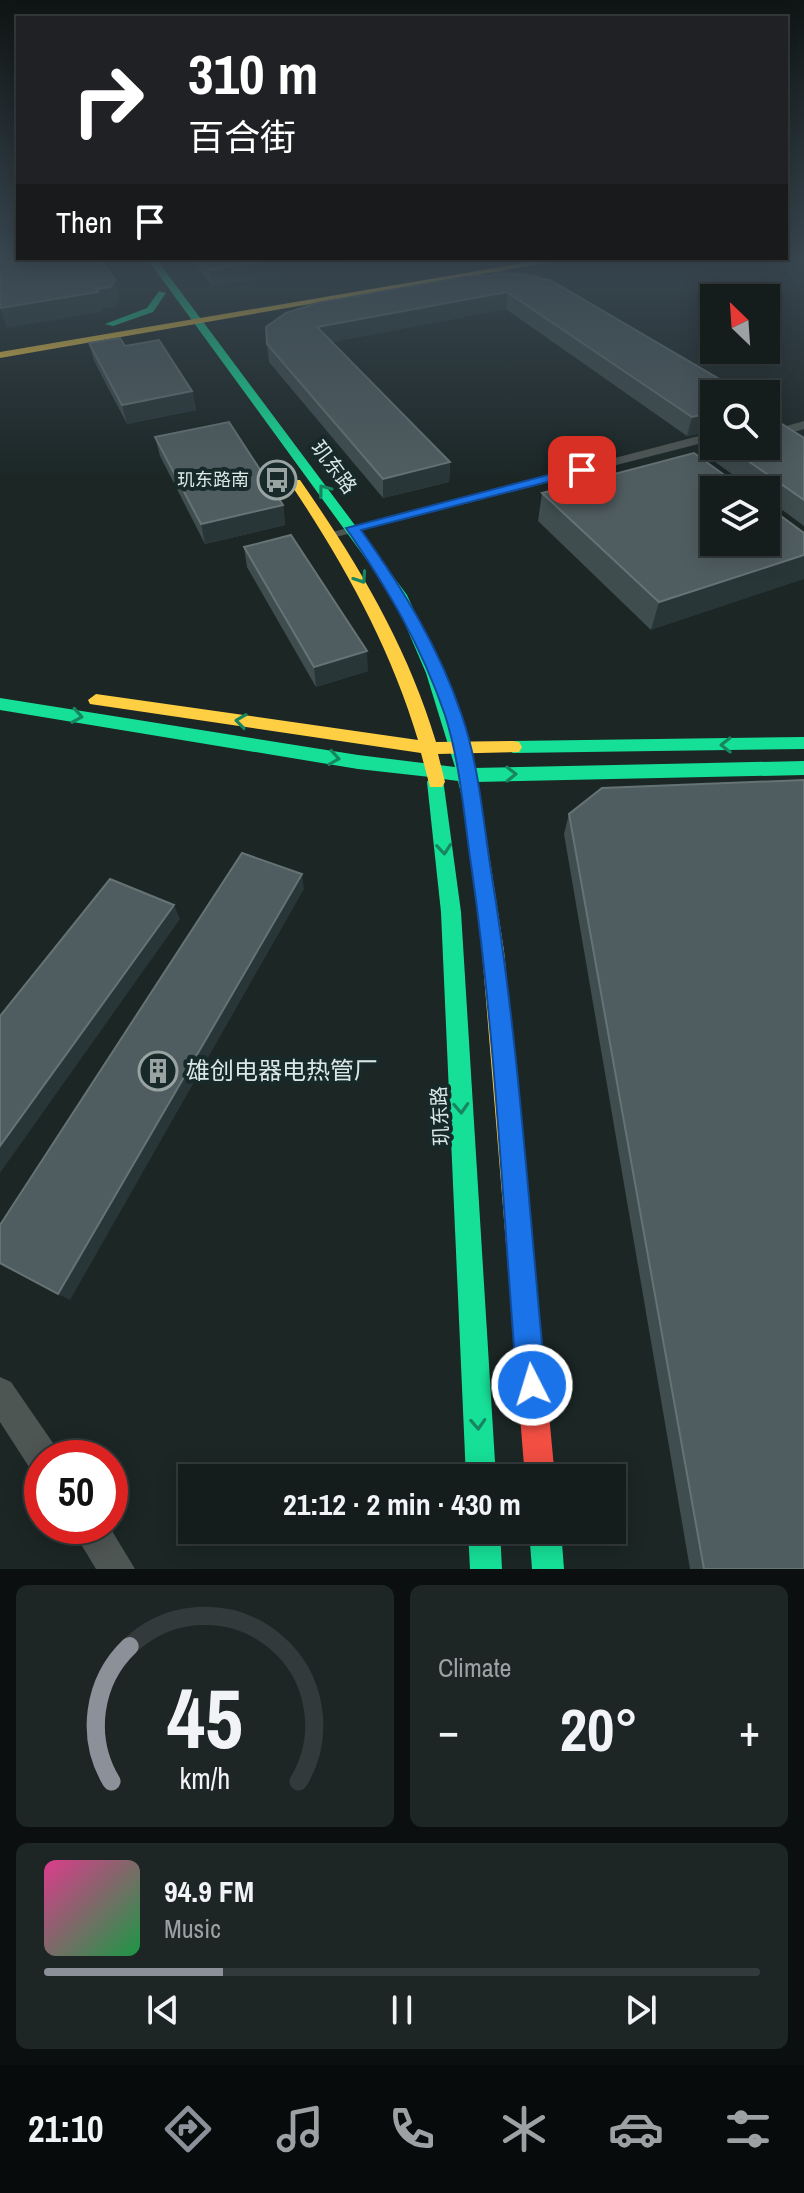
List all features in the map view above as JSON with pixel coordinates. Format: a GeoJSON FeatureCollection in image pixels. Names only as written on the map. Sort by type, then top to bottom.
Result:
{"type":"FeatureCollection","features":[{"type":"Feature","properties":{"kind":"main road"},"geometry":{"type":"LineString","coordinates":[[0,344],[99,333]]}},
{"type":"Feature","properties":{"kind":"main road"},"geometry":{"type":"LineString","coordinates":[[0,355],[100,333]]}},
{"type":"Feature","properties":{"kind":"main road"},"geometry":{"type":"LineString","coordinates":[[104,333],[169,338],[212,350],[224,333]]}},
{"type":"Feature","properties":{"kind":"main road","name":"玑东路"},"geometry":{"type":"LineString","coordinates":[[200,333],[353,528],[400,595],[417,626],[453,716],[463,750],[491,931],[539,1464]]}},
{"type":"Feature","properties":{"kind":"main road","name":"玑东路"},"geometry":{"type":"LineString","coordinates":[[212,350],[389,626],[422,716],[430,748],[451,931],[480,1464]]}},
{"type":"Feature","properties":{"kind":"main road"},"geometry":{"type":"LineString","coordinates":[[0,686],[430,748],[463,750],[804,743]]}},
{"type":"Feature","properties":{"kind":"main road"},"geometry":{"type":"LineString","coordinates":[[0,704],[467,775],[804,768]]}},
{"type":"Feature","properties":{"kind":"main road"},"geometry":{"type":"LineString","coordinates":[[485,1544],[486,1569]]}},
{"type":"Feature","properties":{"kind":"main road"},"geometry":{"type":"LineString","coordinates":[[546,1544],[548,1569]]}},
{"type":"Feature","properties":{"kind":"street"},"geometry":{"type":"LineString","coordinates":[[780,431],[804,425]]}},
{"type":"Feature","properties":{"kind":"street"},"geometry":{"type":"LineString","coordinates":[[780,428],[804,443]]}},
{"type":"Feature","properties":{"kind":"street"},"geometry":{"type":"LineString","coordinates":[[332,534],[700,440]]}},
{"type":"Feature","properties":{"kind":"street"},"geometry":{"type":"LineString","coordinates":[[0,1393],[31,1440]]}},
{"type":"Feature","properties":{"kind":"street"},"geometry":{"type":"LineString","coordinates":[[100,1544],[117,1569]]}},
{"type":"Feature","properties":{"kind":"building"},"geometry":{"type":"Polygon","coordinates":[[[266,333],[323,333],[450,462],[383,479],[267,344],[266,333]]]}},
{"type":"Feature","properties":{"kind":"building"},"geometry":{"type":"Polygon","coordinates":[[[568,333],[641,333],[721,380],[700,380],[700,415],[692,417],[568,333]]]}},
{"type":"Feature","properties":{"kind":"building"},"geometry":{"type":"Polygon","coordinates":[[[120,338],[125,346],[159,340],[192,391],[122,405],[89,343],[120,338]]]}},
{"type":"Feature","properties":{"kind":"building"},"geometry":{"type":"Polygon","coordinates":[[[229,422],[283,505],[201,524],[155,437],[229,422]]]}},
{"type":"Feature","properties":{"kind":"building"},"geometry":{"type":"Polygon","coordinates":[[[780,423],[804,438],[804,500],[780,483],[780,476],[770,476],[747,460],[780,460],[780,423]]]}},
{"type":"Feature","properties":{"kind":"building"},"geometry":{"type":"Polygon","coordinates":[[[694,453],[726,476],[700,476],[700,556],[780,556],[780,515],[804,533],[804,555],[659,602],[542,493],[694,453]]]}},
{"type":"Feature","properties":{"kind":"building"},"geometry":{"type":"Polygon","coordinates":[[[291,535],[367,651],[314,667],[244,547],[291,535]]]}},
{"type":"Feature","properties":{"kind":"building"},"geometry":{"type":"Polygon","coordinates":[[[804,780],[804,1569],[704,1569],[569,814],[602,788],[804,780]]]}},
{"type":"Feature","properties":{"kind":"building","name":"雄创电器电热管厂"},"geometry":{"type":"Polygon","coordinates":[[[242,853],[302,874],[58,1294],[0,1263],[0,1225],[242,853]]]}},
{"type":"Feature","properties":{"kind":"building"},"geometry":{"type":"Polygon","coordinates":[[[110,879],[174,905],[0,1146],[0,1016],[110,879]]]}},
{"type":"Feature","properties":{"kind":"traffic: fast"},"geometry":{"type":"LineString","coordinates":[[206,333],[400,595],[443,699],[473,809]]}},
{"type":"Feature","properties":{"kind":"traffic: fast"},"geometry":{"type":"LineString","coordinates":[[0,704],[358,762],[467,775],[804,768]]}},
{"type":"Feature","properties":{"kind":"traffic: fast"},"geometry":{"type":"LineString","coordinates":[[513,747],[804,743]]}},
{"type":"Feature","properties":{"kind":"traffic: fast"},"geometry":{"type":"LineString","coordinates":[[436,782],[451,912],[480,1464]]}},
{"type":"Feature","properties":{"kind":"traffic: fast"},"geometry":{"type":"LineString","coordinates":[[485,1544],[486,1569]]}},
{"type":"Feature","properties":{"kind":"traffic: fast"},"geometry":{"type":"LineString","coordinates":[[546,1544],[548,1569]]}},
{"type":"Feature","properties":{"kind":"traffic: slow"},"geometry":{"type":"LineString","coordinates":[[0,355],[128,333]]}},
{"type":"Feature","properties":{"kind":"traffic: slow"},"geometry":{"type":"LineString","coordinates":[[296,483],[363,589],[400,662],[427,740],[436,782]]}},
{"type":"Feature","properties":{"kind":"traffic: slow"},"geometry":{"type":"LineString","coordinates":[[96,700],[430,748],[513,747]]}},
{"type":"Feature","properties":{"kind":"traffic: slow"},"geometry":{"type":"LineString","coordinates":[[473,809],[493,951],[527,1329]]}},
{"type":"Feature","properties":{"kind":"traffic: jam"},"geometry":{"type":"LineString","coordinates":[[527,1329],[539,1464]]}},
{"type":"Feature","properties":{"kind":"place","name":"玑东路南"},"geometry":{"type":"Point","coordinates":[277,480]}},
{"type":"Feature","properties":{"kind":"place","name":"雄创电器电热管厂"},"geometry":{"type":"Point","coordinates":[158,1071]}},
{"type":"Feature","properties":{"kind":"route"},"geometry":{"type":"LineString","coordinates":[[532,1385],[491,931],[479,837],[463,750],[435,666],[417,626],[400,595],[353,528],[582,470]]}}]}
